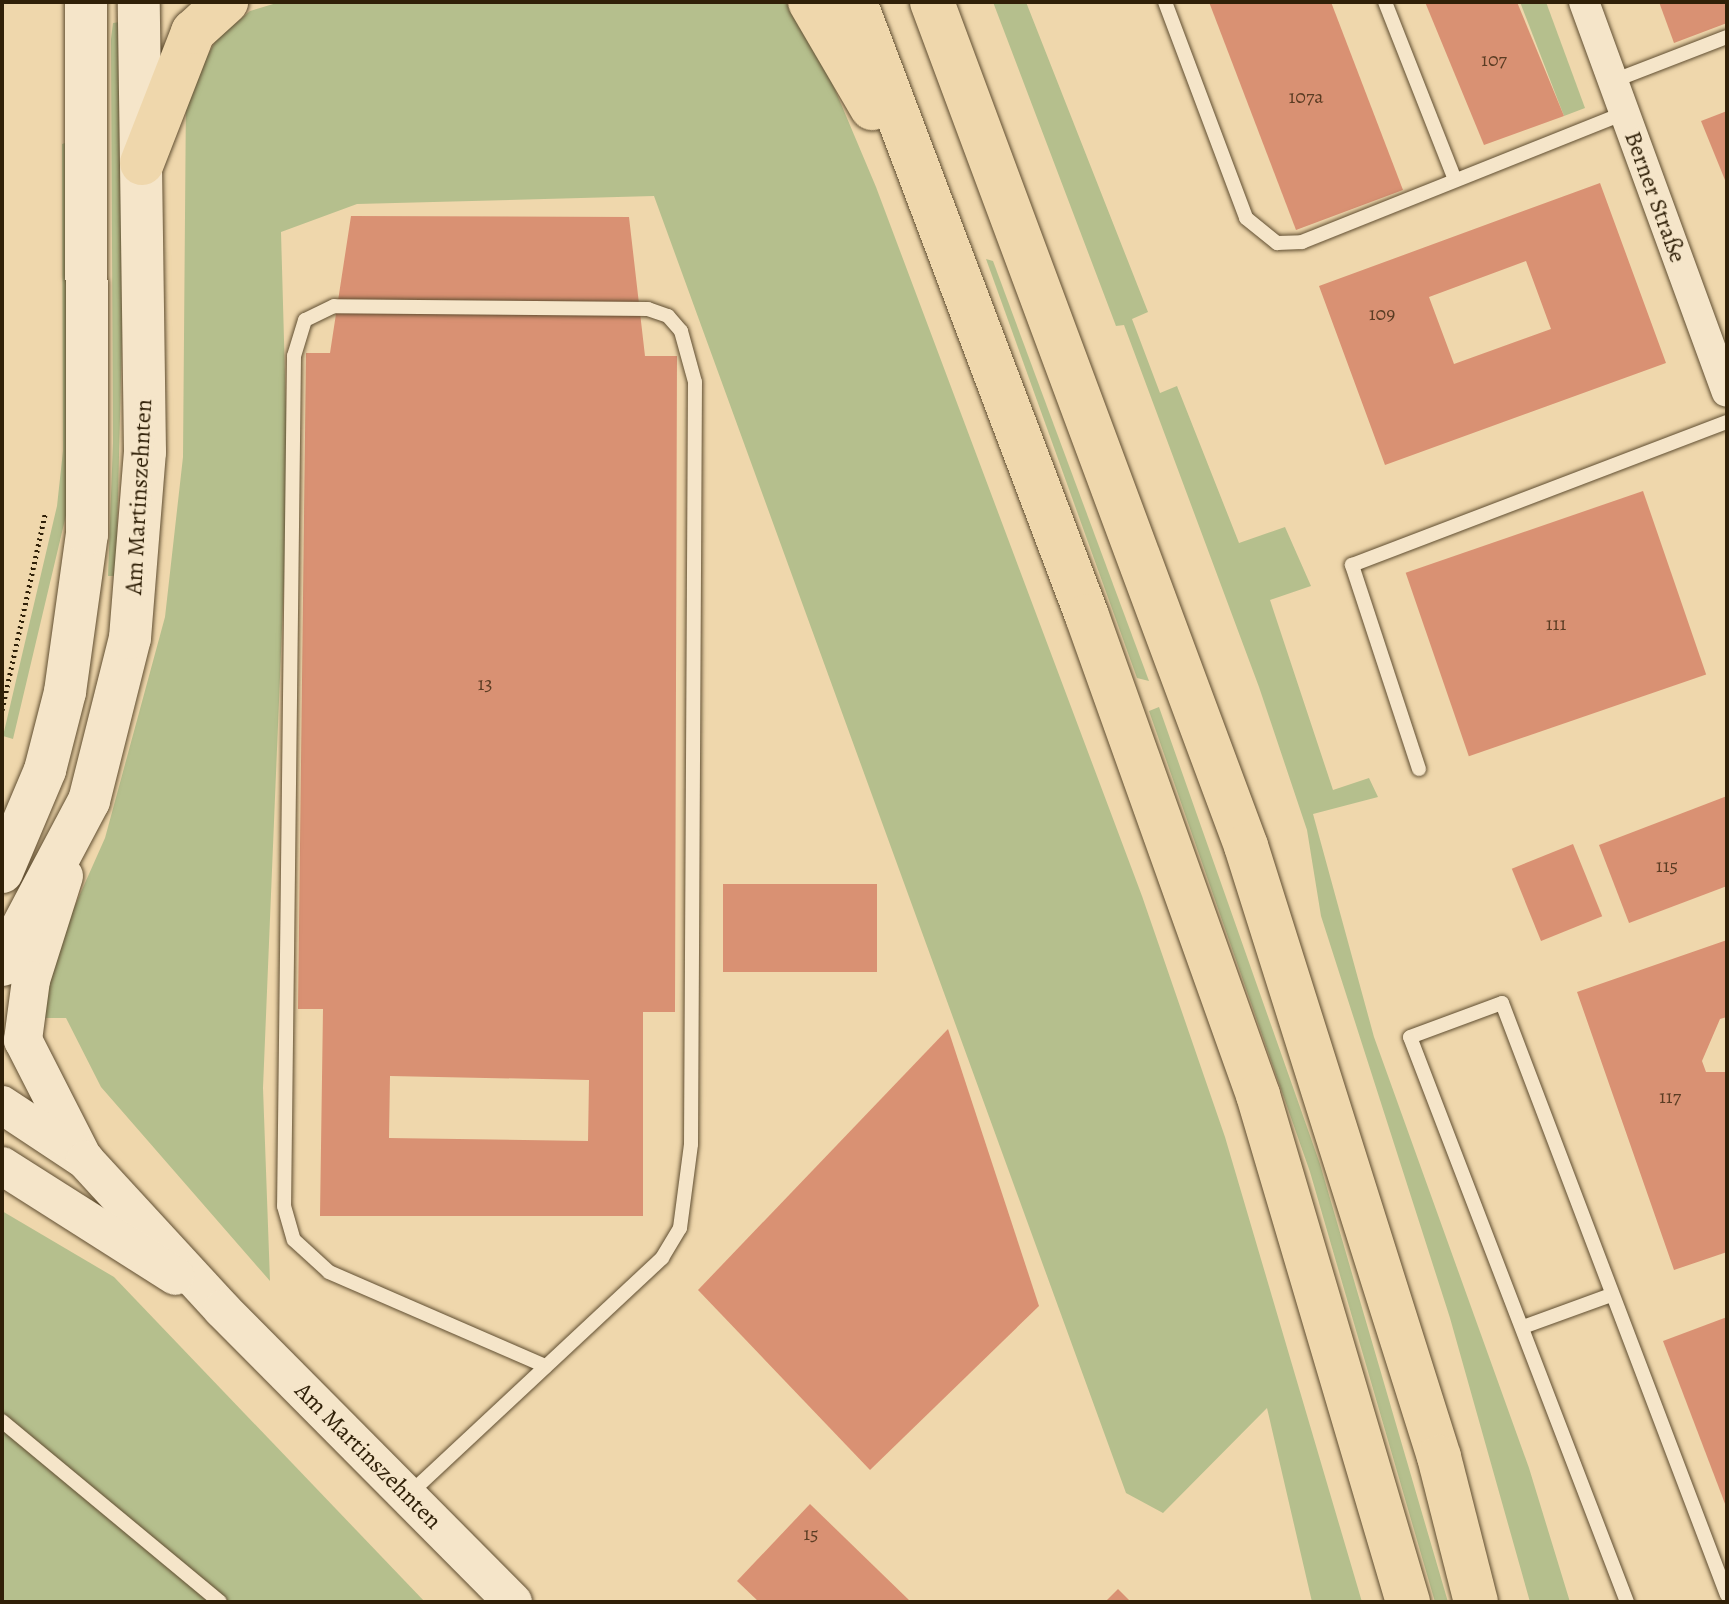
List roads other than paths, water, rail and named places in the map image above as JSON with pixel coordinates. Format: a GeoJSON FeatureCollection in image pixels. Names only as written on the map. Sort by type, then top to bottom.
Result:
{"type":"FeatureCollection","features":[{"type":"Feature","properties":{"kind":"highway"},"geometry":{"type":"LineString","coordinates":[[142,163],[193,32],[226,2]]}},
{"type":"Feature","properties":{"kind":"highway"},"geometry":{"type":"LineString","coordinates":[[810,2],[934,213]]}},
{"type":"Feature","properties":{"kind":"highway"},"geometry":{"type":"LineString","coordinates":[[855,2],[1258,1095],[1408,1602]]}},
{"type":"Feature","properties":{"kind":"highway"},"geometry":{"type":"LineString","coordinates":[[932,2],[1246,846],[1439,1457],[1476,1602]]}},
{"type":"Feature","properties":{"kind":"main road","name":"Am Martinszehnten"},"geometry":{"type":"LineString","coordinates":[[2,872],[33,801],[65,692],[87,534],[86,2]]}},
{"type":"Feature","properties":{"kind":"main road","name":"Am Martinszehnten"},"geometry":{"type":"LineString","coordinates":[[2,965],[89,801],[114,722],[142,539],[139,2]]}},
{"type":"Feature","properties":{"kind":"street","name":"Berner Straße"},"geometry":{"type":"LineString","coordinates":[[1584,2],[1727,392]]}},
{"type":"Feature","properties":{"kind":"street"},"geometry":{"type":"LineString","coordinates":[[2,831],[33,801]]}},
{"type":"Feature","properties":{"kind":"street"},"geometry":{"type":"LineString","coordinates":[[85,1160],[31,1061],[23,1011],[89,801]]}},
{"type":"Feature","properties":{"kind":"street","name":"Am Martinszehnten"},"geometry":{"type":"LineString","coordinates":[[2,1105],[85,1160],[222,1309],[513,1602]]}},
{"type":"Feature","properties":{"kind":"street","name":"Am Martinszehnten"},"geometry":{"type":"LineString","coordinates":[[2,1166],[80,1210],[222,1309]]}},
{"type":"Feature","properties":{"kind":"lane"},"geometry":{"type":"LineString","coordinates":[[1165,2],[1246,218],[1260,234],[1277,243],[1302,242],[1624,113]]}},
{"type":"Feature","properties":{"kind":"lane"},"geometry":{"type":"LineString","coordinates":[[1385,2],[1455,180]]}},
{"type":"Feature","properties":{"kind":"lane"},"geometry":{"type":"LineString","coordinates":[[1613,81],[1727,37]]}},
{"type":"Feature","properties":{"kind":"lane"},"geometry":{"type":"LineString","coordinates":[[407,1496],[669,1250],[688,1185],[698,730],[695,382],[681,331],[668,316],[648,309],[334,306],[305,320],[294,356],[284,1206],[294,1240],[329,1272],[545,1366]]}},
{"type":"Feature","properties":{"kind":"lane"},"geometry":{"type":"LineString","coordinates":[[1419,769],[1352,565],[1727,422]]}},
{"type":"Feature","properties":{"kind":"lane"},"geometry":{"type":"LineString","coordinates":[[1627,1602],[1410,1037],[1502,1003],[1727,1595]]}},
{"type":"Feature","properties":{"kind":"lane"},"geometry":{"type":"LineString","coordinates":[[1523,1327],[1611,1295]]}},
{"type":"Feature","properties":{"kind":"lane"},"geometry":{"type":"LineString","coordinates":[[2,1421],[220,1602]]}}]}
